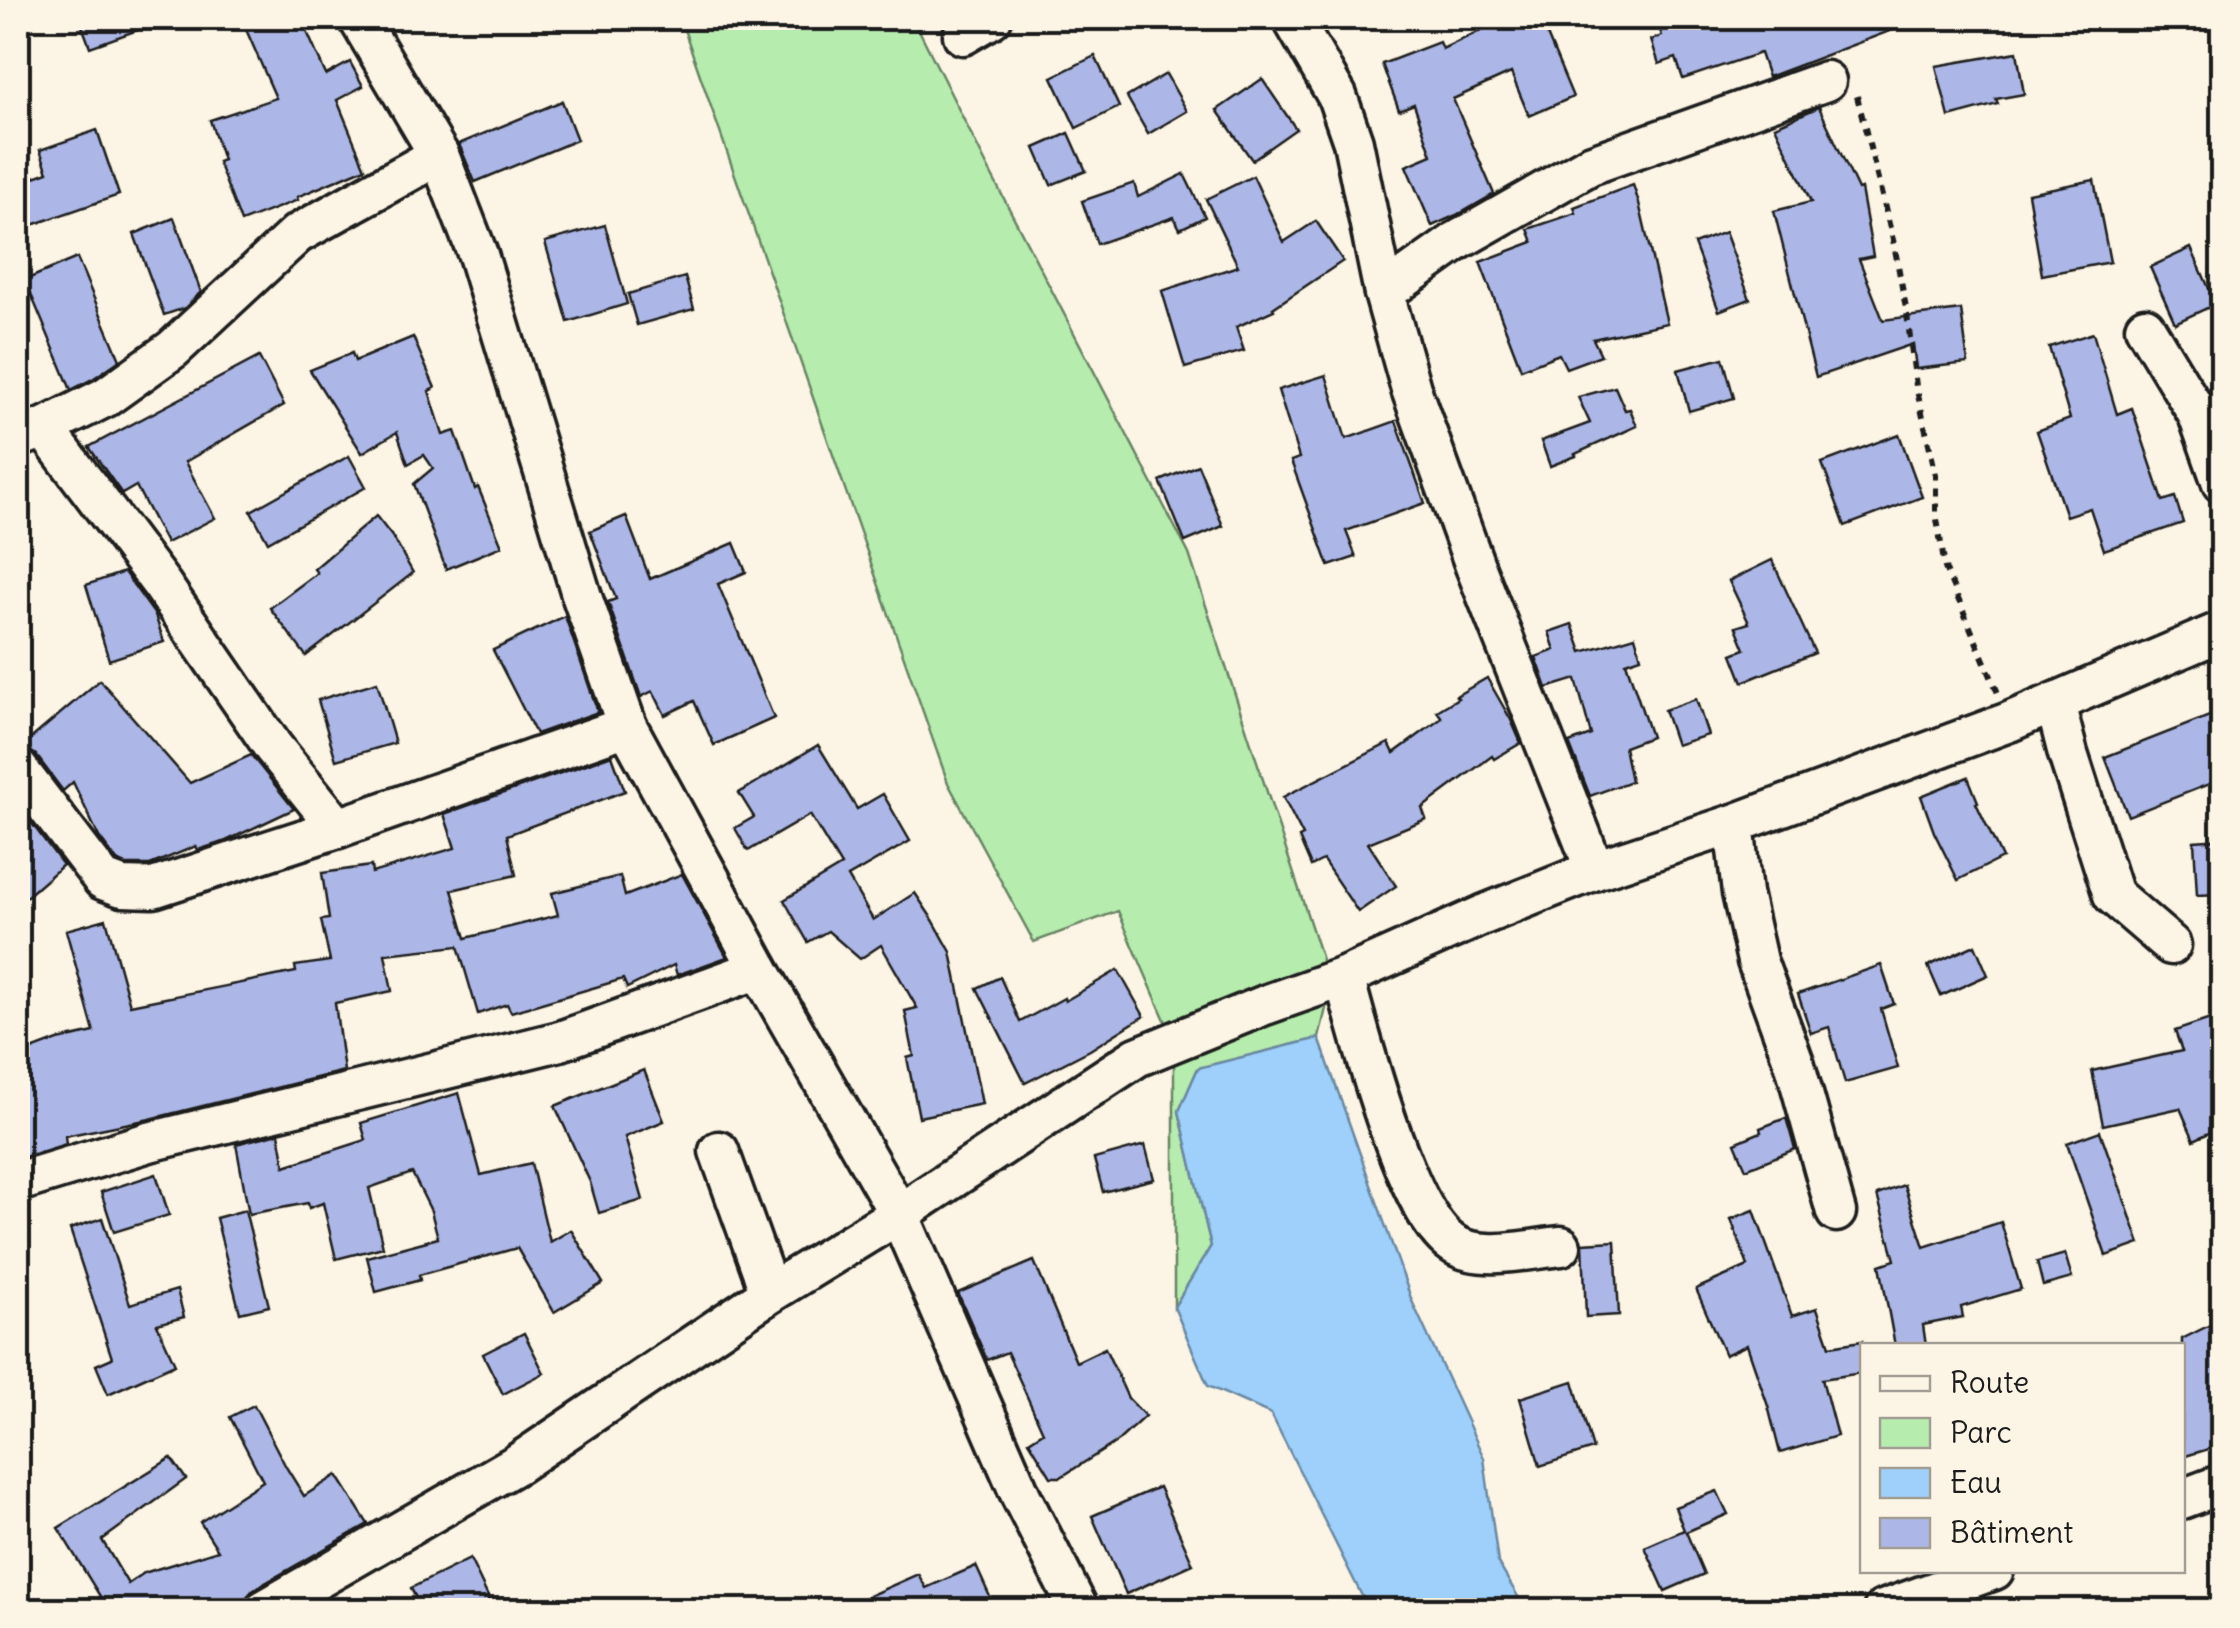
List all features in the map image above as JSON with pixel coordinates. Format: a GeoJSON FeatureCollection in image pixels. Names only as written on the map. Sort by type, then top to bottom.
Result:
{"type":"FeatureCollection","features":[{"type":"Feature","properties":{"kind":"street"},"geometry":{"type":"LineString","coordinates":[[358,18],[439,155],[478,256],[582,597],[627,726],[759,969],[899,1214],[1020,1496],[1080,1610]]}},
{"type":"Feature","properties":{"kind":"street"},"geometry":{"type":"LineString","coordinates":[[1292,18],[1337,96],[1353,142],[1384,293],[1410,389],[1474,566],[1595,870]]}},
{"type":"Feature","properties":{"kind":"street"},"geometry":{"type":"LineString","coordinates":[[1384,293],[1457,241],[1590,165],[1826,81]]}},
{"type":"Feature","properties":{"kind":"street"},"geometry":{"type":"LineString","coordinates":[[338,828],[272,747],[162,586],[31,433],[106,397],[173,349],[297,234],[439,155]]}},
{"type":"Feature","properties":{"kind":"street"},"geometry":{"type":"LineString","coordinates":[[2145,327],[2198,414],[2222,483]]}},
{"type":"Feature","properties":{"kind":"street"},"geometry":{"type":"LineString","coordinates":[[264,1610],[517,1464],[770,1293],[899,1214],[1137,1057],[1344,977],[1595,870],[1734,824],[2010,722],[2222,630]]}},
{"type":"Feature","properties":{"kind":"street"},"geometry":{"type":"LineString","coordinates":[[2055,703],[2113,895],[2171,946]]}},
{"type":"Feature","properties":{"kind":"street"},"geometry":{"type":"LineString","coordinates":[[18,769],[103,880],[122,888],[153,888],[338,828],[627,726]]}},
{"type":"Feature","properties":{"kind":"street"},"geometry":{"type":"LineString","coordinates":[[1734,824],[1742,893],[1758,960],[1795,1065],[1836,1212]]}},
{"type":"Feature","properties":{"kind":"street"},"geometry":{"type":"LineString","coordinates":[[18,1182],[149,1142],[560,1041],[759,969]]}},
{"type":"Feature","properties":{"kind":"street"},"geometry":{"type":"LineString","coordinates":[[1344,977],[1405,1172],[1430,1221],[1453,1244],[1477,1254],[1561,1246]]}},
{"type":"Feature","properties":{"kind":"street"},"geometry":{"type":"LineString","coordinates":[[720,1151],[770,1293]]}},
{"type":"Feature","properties":{"kind":"street"},"geometry":{"type":"LineString","coordinates":[[2185,1498],[2222,1484]]}},
{"type":"Feature","properties":{"kind":"street"},"geometry":{"type":"LineString","coordinates":[[1883,1610],[1986,1573]]}},
{"type":"Feature","properties":{"kind":"path"},"geometry":{"type":"LineString","coordinates":[[1826,81],[1844,82],[1856,94],[1901,279],[1916,386],[1936,476],[1936,513],[1945,568],[2010,722]]}},
{"type":"Feature","properties":{"kind":"green space"},"geometry":{"type":"Polygon","coordinates":[[[680,18],[913,18],[1189,554],[1331,987],[1319,1038],[1198,1068],[1179,1111],[1211,1246],[1174,1307],[1174,1041],[1118,911],[1034,942],[948,783],[680,18]]]}},
{"type":"Feature","properties":{"kind":"water"},"geometry":{"type":"Polygon","coordinates":[[[1319,1038],[1412,1301],[1484,1458],[1498,1563],[1526,1610],[1369,1610],[1271,1414],[1208,1386],[1174,1307],[1211,1246],[1179,1111],[1198,1068],[1319,1038]]]}},
{"type":"Feature","properties":{"kind":"building"},"geometry":{"type":"Polygon","coordinates":[[[79,18],[163,18],[163,21],[90,47],[79,18]]]}},
{"type":"Feature","properties":{"kind":"building"},"geometry":{"type":"Polygon","coordinates":[[[241,18],[301,18],[326,75],[350,62],[363,86],[337,100],[365,168],[241,222],[218,162],[223,160],[210,120],[276,98],[241,18]]]}},
{"type":"Feature","properties":{"kind":"building"},"geometry":{"type":"Polygon","coordinates":[[[1487,18],[1540,18],[1573,97],[1529,116],[1511,73],[1453,99],[1494,194],[1432,226],[1406,166],[1432,155],[1414,104],[1399,110],[1382,64],[1439,42],[1442,49],[1491,26],[1487,18]]]}},
{"type":"Feature","properties":{"kind":"building"},"geometry":{"type":"Polygon","coordinates":[[[1656,18],[1919,20],[1768,77],[1760,53],[1683,79],[1676,58],[1659,64],[1651,40],[1662,36],[1656,18]]]}},
{"type":"Feature","properties":{"kind":"building"},"geometry":{"type":"Polygon","coordinates":[[[2017,52],[2024,94],[1996,99],[1998,104],[1949,117],[1936,66],[2017,52]]]}},
{"type":"Feature","properties":{"kind":"building"},"geometry":{"type":"Polygon","coordinates":[[[1095,56],[1119,107],[1076,128],[1052,77],[1095,56]]]}},
{"type":"Feature","properties":{"kind":"building"},"geometry":{"type":"Polygon","coordinates":[[[1166,74],[1187,111],[1148,134],[1127,97],[1166,74]]]}},
{"type":"Feature","properties":{"kind":"building"},"geometry":{"type":"Polygon","coordinates":[[[1262,79],[1296,129],[1252,160],[1217,110],[1262,79]]]}},
{"type":"Feature","properties":{"kind":"building"},"geometry":{"type":"Polygon","coordinates":[[[562,101],[577,140],[475,182],[459,144],[562,101]]]}},
{"type":"Feature","properties":{"kind":"building"},"geometry":{"type":"Polygon","coordinates":[[[1819,107],[1858,190],[1861,189],[1873,256],[1859,259],[1883,320],[1961,310],[1968,363],[1916,369],[1913,344],[1816,377],[1774,211],[1811,202],[1775,126],[1819,107]]]}},
{"type":"Feature","properties":{"kind":"building"},"geometry":{"type":"Polygon","coordinates":[[[97,130],[119,195],[24,228],[18,208],[18,183],[48,172],[40,150],[97,130]]]}},
{"type":"Feature","properties":{"kind":"building"},"geometry":{"type":"Polygon","coordinates":[[[1069,133],[1086,171],[1051,185],[1035,148],[1069,133]]]}},
{"type":"Feature","properties":{"kind":"building"},"geometry":{"type":"Polygon","coordinates":[[[1184,174],[1205,217],[1180,229],[1174,217],[1097,244],[1082,201],[1134,183],[1138,197],[1184,174]]]}},
{"type":"Feature","properties":{"kind":"building"},"geometry":{"type":"Polygon","coordinates":[[[1253,176],[1284,242],[1316,221],[1343,261],[1274,310],[1236,327],[1244,351],[1185,368],[1162,291],[1238,266],[1206,199],[1253,176]]]}},
{"type":"Feature","properties":{"kind":"building"},"geometry":{"type":"Polygon","coordinates":[[[2094,180],[2110,262],[2042,275],[2028,193],[2094,180]]]}},
{"type":"Feature","properties":{"kind":"building"},"geometry":{"type":"Polygon","coordinates":[[[1633,185],[1667,323],[1593,339],[1601,355],[1566,368],[1559,354],[1521,369],[1480,262],[1533,242],[1528,229],[1576,213],[1574,207],[1633,185]]]}},
{"type":"Feature","properties":{"kind":"building"},"geometry":{"type":"Polygon","coordinates":[[[174,218],[201,292],[185,308],[164,315],[134,234],[174,218]]]}},
{"type":"Feature","properties":{"kind":"building"},"geometry":{"type":"Polygon","coordinates":[[[605,225],[627,304],[568,322],[545,242],[605,225]]]}},
{"type":"Feature","properties":{"kind":"building"},"geometry":{"type":"Polygon","coordinates":[[[1725,232],[1750,299],[1719,311],[1694,244],[1725,232]]]}},
{"type":"Feature","properties":{"kind":"building"},"geometry":{"type":"Polygon","coordinates":[[[2191,248],[2216,304],[2175,323],[2150,267],[2191,248]]]}},
{"type":"Feature","properties":{"kind":"building"},"geometry":{"type":"Polygon","coordinates":[[[77,258],[120,360],[71,390],[25,280],[77,258]]]}},
{"type":"Feature","properties":{"kind":"building"},"geometry":{"type":"Polygon","coordinates":[[[685,277],[694,309],[637,325],[628,294],[685,277]]]}},
{"type":"Feature","properties":{"kind":"building"},"geometry":{"type":"Polygon","coordinates":[[[2093,333],[2117,414],[2132,408],[2163,501],[2175,497],[2183,523],[2104,550],[2090,508],[2066,516],[2037,431],[2070,419],[2049,347],[2093,333]]]}},
{"type":"Feature","properties":{"kind":"building"},"geometry":{"type":"Polygon","coordinates":[[[413,337],[435,388],[429,391],[443,435],[455,431],[475,489],[478,487],[502,546],[446,569],[414,484],[433,468],[424,455],[408,464],[397,432],[362,453],[310,370],[352,353],[355,361],[413,337]]]}},
{"type":"Feature","properties":{"kind":"building"},"geometry":{"type":"Polygon","coordinates":[[[259,357],[284,405],[185,462],[215,518],[166,543],[136,486],[122,494],[89,447],[259,357]]]}},
{"type":"Feature","properties":{"kind":"building"},"geometry":{"type":"Polygon","coordinates":[[[1723,358],[1734,398],[1689,411],[1678,370],[1723,358]]]}},
{"type":"Feature","properties":{"kind":"building"},"geometry":{"type":"Polygon","coordinates":[[[1326,375],[1346,439],[1396,421],[1425,503],[1346,531],[1356,557],[1329,566],[1291,461],[1299,458],[1278,390],[1326,375]]]}},
{"type":"Feature","properties":{"kind":"building"},"geometry":{"type":"Polygon","coordinates":[[[1615,387],[1637,426],[1550,466],[1541,441],[1590,423],[1578,397],[1615,387]]]}},
{"type":"Feature","properties":{"kind":"building"},"geometry":{"type":"Polygon","coordinates":[[[1899,434],[1922,497],[1845,526],[1822,463],[1899,434]]]}},
{"type":"Feature","properties":{"kind":"building"},"geometry":{"type":"Polygon","coordinates":[[[349,456],[366,487],[268,542],[251,511],[349,456]]]}},
{"type":"Feature","properties":{"kind":"building"},"geometry":{"type":"Polygon","coordinates":[[[1198,465],[1223,526],[1185,542],[1160,481],[1198,465]]]}},
{"type":"Feature","properties":{"kind":"building"},"geometry":{"type":"Polygon","coordinates":[[[376,516],[413,573],[306,656],[270,608],[317,573],[314,569],[376,516]]]}},
{"type":"Feature","properties":{"kind":"building"},"geometry":{"type":"Polygon","coordinates":[[[626,516],[650,579],[734,543],[746,572],[718,584],[774,718],[714,745],[694,701],[665,715],[653,691],[641,697],[608,602],[616,599],[590,531],[626,516]]]}},
{"type":"Feature","properties":{"kind":"building"},"geometry":{"type":"Polygon","coordinates":[[[1772,560],[1815,653],[1743,682],[1732,654],[1745,649],[1736,627],[1749,623],[1729,581],[1772,560]]]}},
{"type":"Feature","properties":{"kind":"building"},"geometry":{"type":"Polygon","coordinates":[[[124,572],[155,615],[164,642],[109,660],[86,585],[124,572]]]}},
{"type":"Feature","properties":{"kind":"building"},"geometry":{"type":"Polygon","coordinates":[[[565,616],[598,712],[536,734],[493,650],[565,616]]]}},
{"type":"Feature","properties":{"kind":"building"},"geometry":{"type":"Polygon","coordinates":[[[1572,624],[1582,652],[1635,636],[1641,657],[1626,662],[1651,737],[1624,747],[1631,781],[1590,796],[1569,743],[1591,735],[1576,679],[1547,688],[1536,657],[1555,650],[1549,632],[1572,624]]]}},
{"type":"Feature","properties":{"kind":"building"},"geometry":{"type":"Polygon","coordinates":[[[1487,678],[1521,743],[1494,759],[1492,756],[1422,808],[1426,819],[1368,843],[1396,886],[1358,912],[1323,860],[1311,866],[1299,838],[1303,836],[1283,797],[1389,743],[1394,753],[1442,718],[1437,711],[1487,678]]]}},
{"type":"Feature","properties":{"kind":"building"},"geometry":{"type":"Polygon","coordinates":[[[100,680],[190,783],[251,755],[294,809],[226,841],[198,850],[196,846],[150,865],[117,861],[99,837],[73,782],[63,791],[36,755],[21,747],[100,680]]]}},
{"type":"Feature","properties":{"kind":"building"},"geometry":{"type":"Polygon","coordinates":[[[377,682],[395,743],[336,760],[318,700],[377,682]]]}},
{"type":"Feature","properties":{"kind":"building"},"geometry":{"type":"Polygon","coordinates":[[[1696,699],[1708,735],[1676,745],[1664,710],[1696,699]]]}},
{"type":"Feature","properties":{"kind":"building"},"geometry":{"type":"Polygon","coordinates":[[[2222,711],[2222,779],[2128,816],[2105,757],[2222,711]]]}},
{"type":"Feature","properties":{"kind":"building"},"geometry":{"type":"Polygon","coordinates":[[[818,745],[857,809],[883,794],[910,841],[848,877],[873,920],[915,893],[933,920],[951,952],[982,1104],[919,1117],[907,1058],[914,1056],[905,1011],[917,1008],[881,945],[860,959],[828,931],[808,942],[784,900],[841,866],[810,815],[748,851],[735,828],[754,817],[739,793],[818,745]]]}},
{"type":"Feature","properties":{"kind":"building"},"geometry":{"type":"Polygon","coordinates":[[[612,755],[625,791],[507,835],[516,875],[452,890],[466,938],[558,915],[552,893],[620,876],[625,896],[682,874],[727,957],[677,975],[674,965],[627,988],[623,979],[511,1012],[507,1004],[478,1014],[458,946],[385,954],[392,991],[335,1003],[344,1071],[65,1136],[66,1144],[18,1159],[18,1055],[94,1032],[66,930],[106,919],[130,1005],[296,972],[295,966],[330,961],[321,920],[329,919],[322,873],[371,866],[372,873],[455,848],[444,814],[612,755]]]}},
{"type":"Feature","properties":{"kind":"building"},"geometry":{"type":"Polygon","coordinates":[[[1968,777],[2002,858],[1958,880],[1921,796],[1968,777]]]}},
{"type":"Feature","properties":{"kind":"building"},"geometry":{"type":"Polygon","coordinates":[[[18,805],[63,865],[18,904],[18,805]]]}},
{"type":"Feature","properties":{"kind":"building"},"geometry":{"type":"Polygon","coordinates":[[[2222,839],[2222,894],[2197,895],[2194,841],[2222,839]]]}},
{"type":"Feature","properties":{"kind":"building"},"geometry":{"type":"Polygon","coordinates":[[[1975,945],[1988,975],[1941,996],[1928,966],[1975,945]]]}},
{"type":"Feature","properties":{"kind":"building"},"geometry":{"type":"Polygon","coordinates":[[[1881,965],[1894,1004],[1881,1009],[1898,1068],[1845,1083],[1829,1027],[1811,1033],[1798,994],[1881,965]]]}},
{"type":"Feature","properties":{"kind":"building"},"geometry":{"type":"Polygon","coordinates":[[[1118,970],[1144,1016],[1090,1050],[1025,1083],[977,988],[1000,977],[1020,1022],[1118,970]]]}},
{"type":"Feature","properties":{"kind":"building"},"geometry":{"type":"Polygon","coordinates":[[[2222,1015],[2222,1127],[2194,1140],[2180,1108],[2103,1125],[2092,1071],[2182,1051],[2175,1031],[2222,1015]]]}},
{"type":"Feature","properties":{"kind":"building"},"geometry":{"type":"Polygon","coordinates":[[[644,1070],[664,1121],[625,1137],[643,1200],[599,1213],[590,1182],[555,1106],[644,1070]]]}},
{"type":"Feature","properties":{"kind":"building"},"geometry":{"type":"Polygon","coordinates":[[[459,1093],[481,1175],[531,1163],[550,1242],[571,1230],[603,1283],[554,1312],[517,1248],[419,1275],[420,1280],[376,1292],[367,1257],[438,1238],[431,1211],[412,1173],[369,1188],[383,1247],[336,1259],[323,1203],[249,1214],[236,1144],[279,1133],[285,1166],[366,1140],[361,1123],[459,1093]]]}},
{"type":"Feature","properties":{"kind":"building"},"geometry":{"type":"Polygon","coordinates":[[[1786,1118],[1795,1149],[1746,1169],[1735,1143],[1786,1118]]]}},
{"type":"Feature","properties":{"kind":"building"},"geometry":{"type":"Polygon","coordinates":[[[2100,1131],[2140,1244],[2106,1256],[2067,1143],[2100,1131]]]}},
{"type":"Feature","properties":{"kind":"building"},"geometry":{"type":"Polygon","coordinates":[[[1145,1145],[1154,1179],[1103,1192],[1094,1159],[1145,1145]]]}},
{"type":"Feature","properties":{"kind":"building"},"geometry":{"type":"Polygon","coordinates":[[[156,1174],[169,1215],[114,1232],[101,1192],[156,1174]]]}},
{"type":"Feature","properties":{"kind":"building"},"geometry":{"type":"Polygon","coordinates":[[[1904,1185],[1924,1247],[2001,1222],[2021,1289],[1961,1307],[1963,1317],[1923,1325],[1926,1343],[1894,1343],[1880,1265],[1895,1260],[1877,1195],[1904,1185]]]}},
{"type":"Feature","properties":{"kind":"building"},"geometry":{"type":"Polygon","coordinates":[[[245,1210],[269,1306],[240,1313],[216,1218],[245,1210]]]}},
{"type":"Feature","properties":{"kind":"building"},"geometry":{"type":"Polygon","coordinates":[[[1754,1210],[1792,1316],[1817,1308],[1830,1346],[1862,1341],[1860,1373],[1822,1379],[1837,1436],[1780,1453],[1747,1345],[1725,1355],[1696,1289],[1748,1266],[1731,1219],[1754,1210]]]}},
{"type":"Feature","properties":{"kind":"building"},"geometry":{"type":"Polygon","coordinates":[[[102,1218],[130,1304],[177,1290],[184,1317],[157,1324],[175,1364],[108,1394],[96,1365],[112,1358],[70,1229],[102,1218]]]}},
{"type":"Feature","properties":{"kind":"building"},"geometry":{"type":"Polygon","coordinates":[[[1615,1241],[1619,1315],[1586,1317],[1583,1243],[1615,1241]]]}},
{"type":"Feature","properties":{"kind":"building"},"geometry":{"type":"Polygon","coordinates":[[[2065,1254],[2072,1278],[2043,1286],[2037,1262],[2065,1254]]]}},
{"type":"Feature","properties":{"kind":"building"},"geometry":{"type":"Polygon","coordinates":[[[1034,1261],[1076,1362],[1105,1348],[1128,1398],[1145,1416],[1118,1441],[1061,1477],[1051,1477],[1029,1441],[1043,1432],[1007,1352],[987,1360],[958,1293],[1034,1261]]]}},
{"type":"Feature","properties":{"kind":"building"},"geometry":{"type":"Polygon","coordinates":[[[2222,1319],[2222,1445],[2185,1456],[2185,1343],[2182,1339],[2222,1319]]]}},
{"type":"Feature","properties":{"kind":"building"},"geometry":{"type":"Polygon","coordinates":[[[524,1333],[544,1373],[503,1394],[483,1354],[524,1333]]]}},
{"type":"Feature","properties":{"kind":"building"},"geometry":{"type":"Polygon","coordinates":[[[1573,1381],[1593,1449],[1540,1466],[1520,1398],[1573,1381]]]}},
{"type":"Feature","properties":{"kind":"building"},"geometry":{"type":"Polygon","coordinates":[[[254,1405],[304,1496],[337,1475],[368,1524],[253,1590],[244,1600],[242,1610],[88,1610],[103,1601],[58,1528],[171,1458],[186,1479],[102,1540],[128,1584],[144,1573],[218,1550],[200,1522],[263,1481],[230,1417],[254,1405]]]}},
{"type":"Feature","properties":{"kind":"building"},"geometry":{"type":"Polygon","coordinates":[[[1159,1487],[1193,1564],[1126,1594],[1092,1516],[1159,1487]]]}},
{"type":"Feature","properties":{"kind":"building"},"geometry":{"type":"Polygon","coordinates":[[[1717,1491],[1728,1514],[1686,1532],[1704,1574],[1665,1591],[1645,1547],[1684,1530],[1675,1507],[1717,1491]]]}},
{"type":"Feature","properties":{"kind":"building"},"geometry":{"type":"Polygon","coordinates":[[[470,1559],[490,1601],[472,1610],[422,1610],[411,1588],[470,1559]]]}},
{"type":"Feature","properties":{"kind":"building"},"geometry":{"type":"Polygon","coordinates":[[[976,1566],[991,1599],[966,1610],[837,1610],[918,1574],[926,1588],[976,1566]]]}}]}
